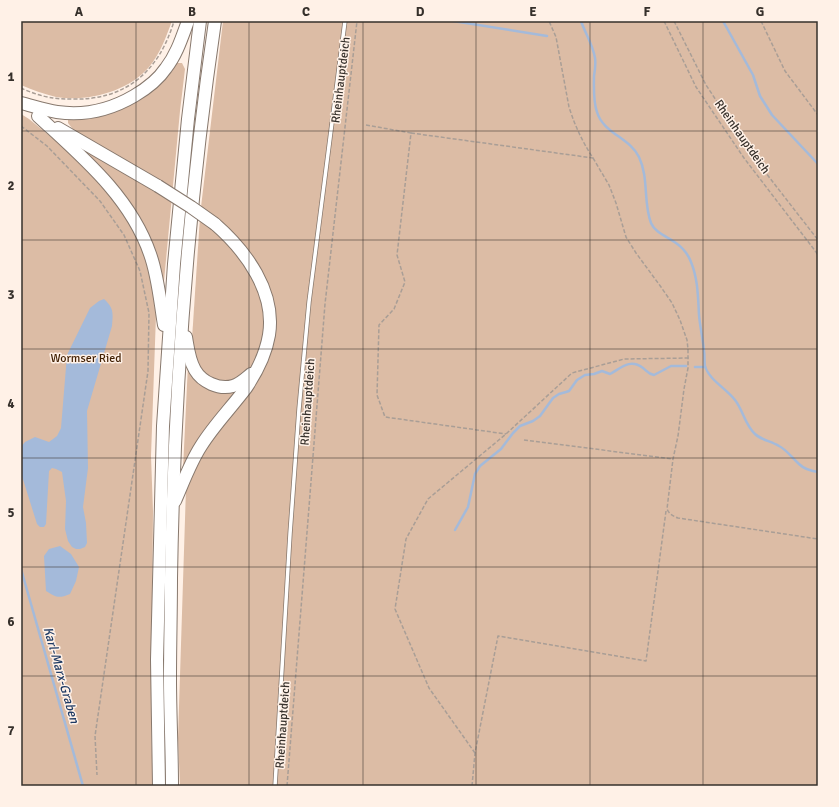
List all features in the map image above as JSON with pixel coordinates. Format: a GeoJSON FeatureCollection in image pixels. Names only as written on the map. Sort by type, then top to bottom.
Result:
{"type":"FeatureCollection","features":[{"type":"Feature","properties":{"kind":"highway"},"geometry":{"type":"LineString","coordinates":[[21,104],[57,112],[69,113],[94,112],[119,104],[151,85],[166,69],[176,53],[188,21]]}},
{"type":"Feature","properties":{"kind":"highway"},"geometry":{"type":"LineString","coordinates":[[159,786],[157,660],[159,535],[163,426],[174,264],[188,119],[200,21]]}},
{"type":"Feature","properties":{"kind":"highway"},"geometry":{"type":"LineString","coordinates":[[172,786],[170,676],[172,509],[176,417],[190,225],[201,121],[214,21]]}},
{"type":"Feature","properties":{"kind":"highway"},"geometry":{"type":"LineString","coordinates":[[21,104],[38,116],[158,186],[215,224],[235,244],[246,259],[259,281],[266,298],[270,317],[269,334],[265,350],[246,388],[212,430],[197,452],[172,509]]}},
{"type":"Feature","properties":{"kind":"highway"},"geometry":{"type":"LineString","coordinates":[[38,116],[102,177],[122,202],[139,229],[150,253],[154,268],[168,347]]}},
{"type":"Feature","properties":{"kind":"highway"},"geometry":{"type":"LineString","coordinates":[[183,316],[188,352],[191,362],[198,374],[206,381],[220,386],[233,386],[242,381],[256,369]]}},
{"type":"Feature","properties":{"kind":"lane"},"geometry":{"type":"LineString","coordinates":[[275,786],[290,534],[308,309],[346,21]]}},
{"type":"Feature","properties":{"kind":"path"},"geometry":{"type":"LineString","coordinates":[[21,88],[53,98],[83,99],[117,92],[137,80],[152,66],[163,49],[174,21]]}},
{"type":"Feature","properties":{"kind":"path","name":"Rheinhauptdeich"},"geometry":{"type":"LineString","coordinates":[[287,786],[325,304],[357,21]]}},
{"type":"Feature","properties":{"kind":"path"},"geometry":{"type":"LineString","coordinates":[[472,786],[475,753],[498,636],[646,661],[688,368],[689,358],[687,340],[677,312],[626,237],[609,185],[579,134],[572,117],[556,37],[549,21]]}},
{"type":"Feature","properties":{"kind":"path","name":"Rheinhauptdeich"},"geometry":{"type":"LineString","coordinates":[[664,21],[696,87],[744,158],[818,256]]}},
{"type":"Feature","properties":{"kind":"path"},"geometry":{"type":"LineString","coordinates":[[674,21],[706,85],[755,159],[818,240]]}},
{"type":"Feature","properties":{"kind":"path"},"geometry":{"type":"LineString","coordinates":[[761,21],[785,71],[818,115]]}},
{"type":"Feature","properties":{"kind":"path"},"geometry":{"type":"LineString","coordinates":[[366,125],[593,158]]}},
{"type":"Feature","properties":{"kind":"path"},"geometry":{"type":"LineString","coordinates":[[21,126],[47,146],[100,202],[124,235],[140,271],[149,313],[148,371],[95,736],[97,775]]}},
{"type":"Feature","properties":{"kind":"path"},"geometry":{"type":"LineString","coordinates":[[411,132],[397,255],[405,282],[394,309],[379,325],[377,395],[385,417],[506,434]]}},
{"type":"Feature","properties":{"kind":"path"},"geometry":{"type":"LineString","coordinates":[[475,753],[429,688],[395,609],[406,539],[428,499],[506,434],[572,373],[624,359],[689,358]]}},
{"type":"Feature","properties":{"kind":"path"},"geometry":{"type":"LineString","coordinates":[[524,440],[674,459]]}},
{"type":"Feature","properties":{"kind":"path"},"geometry":{"type":"LineString","coordinates":[[667,509],[671,515],[678,518],[818,539]]}},
{"type":"Feature","properties":{"kind":"green space"},"geometry":{"type":"Polygon","coordinates":[[[21,21],[172,21],[156,57],[140,76],[119,89],[106,93],[81,98],[68,98],[52,96],[21,85],[21,21]]]}},
{"type":"Feature","properties":{"kind":"green space"},"geometry":{"type":"Polygon","coordinates":[[[223,21],[818,21],[818,786],[180,786],[178,738],[186,488],[198,460],[263,364],[269,297],[201,207],[223,21]]]}},
{"type":"Feature","properties":{"kind":"green space"},"geometry":{"type":"Polygon","coordinates":[[[177,63],[182,63],[185,69],[163,281],[154,251],[67,138],[75,132],[68,123],[68,120],[70,118],[91,117],[177,63]]]}},
{"type":"Feature","properties":{"kind":"green space","name":"Wormser Ried"},"geometry":{"type":"Polygon","coordinates":[[[21,114],[61,145],[84,166],[108,192],[135,232],[149,268],[156,315],[151,456],[153,511],[151,725],[153,786],[21,786],[21,114]]]}},
{"type":"Feature","properties":{"kind":"green space"},"geometry":{"type":"Polygon","coordinates":[[[200,217],[208,223],[243,261],[261,293],[266,329],[254,366],[240,378],[226,382],[208,378],[195,361],[192,339],[200,217]]]}},
{"type":"Feature","properties":{"kind":"green space"},"geometry":{"type":"Polygon","coordinates":[[[188,364],[192,372],[238,388],[183,469],[188,364]]]}},
{"type":"Feature","properties":{"kind":"water"},"geometry":{"type":"Polygon","coordinates":[[[104,299],[110,305],[113,318],[87,411],[88,468],[83,507],[86,523],[87,543],[85,547],[76,549],[72,547],[68,541],[65,529],[66,501],[62,472],[52,468],[49,471],[46,524],[44,527],[40,527],[37,524],[21,473],[21,447],[25,442],[35,437],[49,442],[57,436],[61,428],[67,355],[90,308],[104,299]]]}},
{"type":"Feature","properties":{"kind":"water"},"geometry":{"type":"Polygon","coordinates":[[[60,546],[71,554],[79,567],[76,581],[70,594],[60,597],[46,591],[44,556],[49,549],[60,546]]]}},
{"type":"Feature","properties":{"kind":"waterway"},"geometry":{"type":"LineString","coordinates":[[453,21],[547,36]]}},
{"type":"Feature","properties":{"kind":"waterway"},"geometry":{"type":"LineString","coordinates":[[581,21],[593,48],[595,58],[594,99],[600,119],[635,150],[639,157],[644,173],[647,207],[651,223],[655,230],[681,247],[691,262],[696,281],[699,320],[707,371],[710,376],[735,400],[755,434],[760,438],[782,448],[803,467],[818,472]]}},
{"type":"Feature","properties":{"kind":"waterway"},"geometry":{"type":"LineString","coordinates":[[723,21],[753,75],[760,96],[772,115],[818,164]]}},
{"type":"Feature","properties":{"kind":"waterway"},"geometry":{"type":"LineString","coordinates":[[455,530],[468,507],[475,474],[480,466],[501,449],[520,426],[533,421],[540,416],[553,398],[559,394],[569,391],[577,380],[585,375],[602,371],[610,374],[630,364],[638,365],[654,375],[671,366],[686,366]]}},
{"type":"Feature","properties":{"kind":"waterway"},"geometry":{"type":"LineString","coordinates":[[695,367],[705,367]]}},
{"type":"Feature","properties":{"kind":"waterway","name":"Karl-Marx-Graben"},"geometry":{"type":"LineString","coordinates":[[21,569],[83,786]]}}]}
